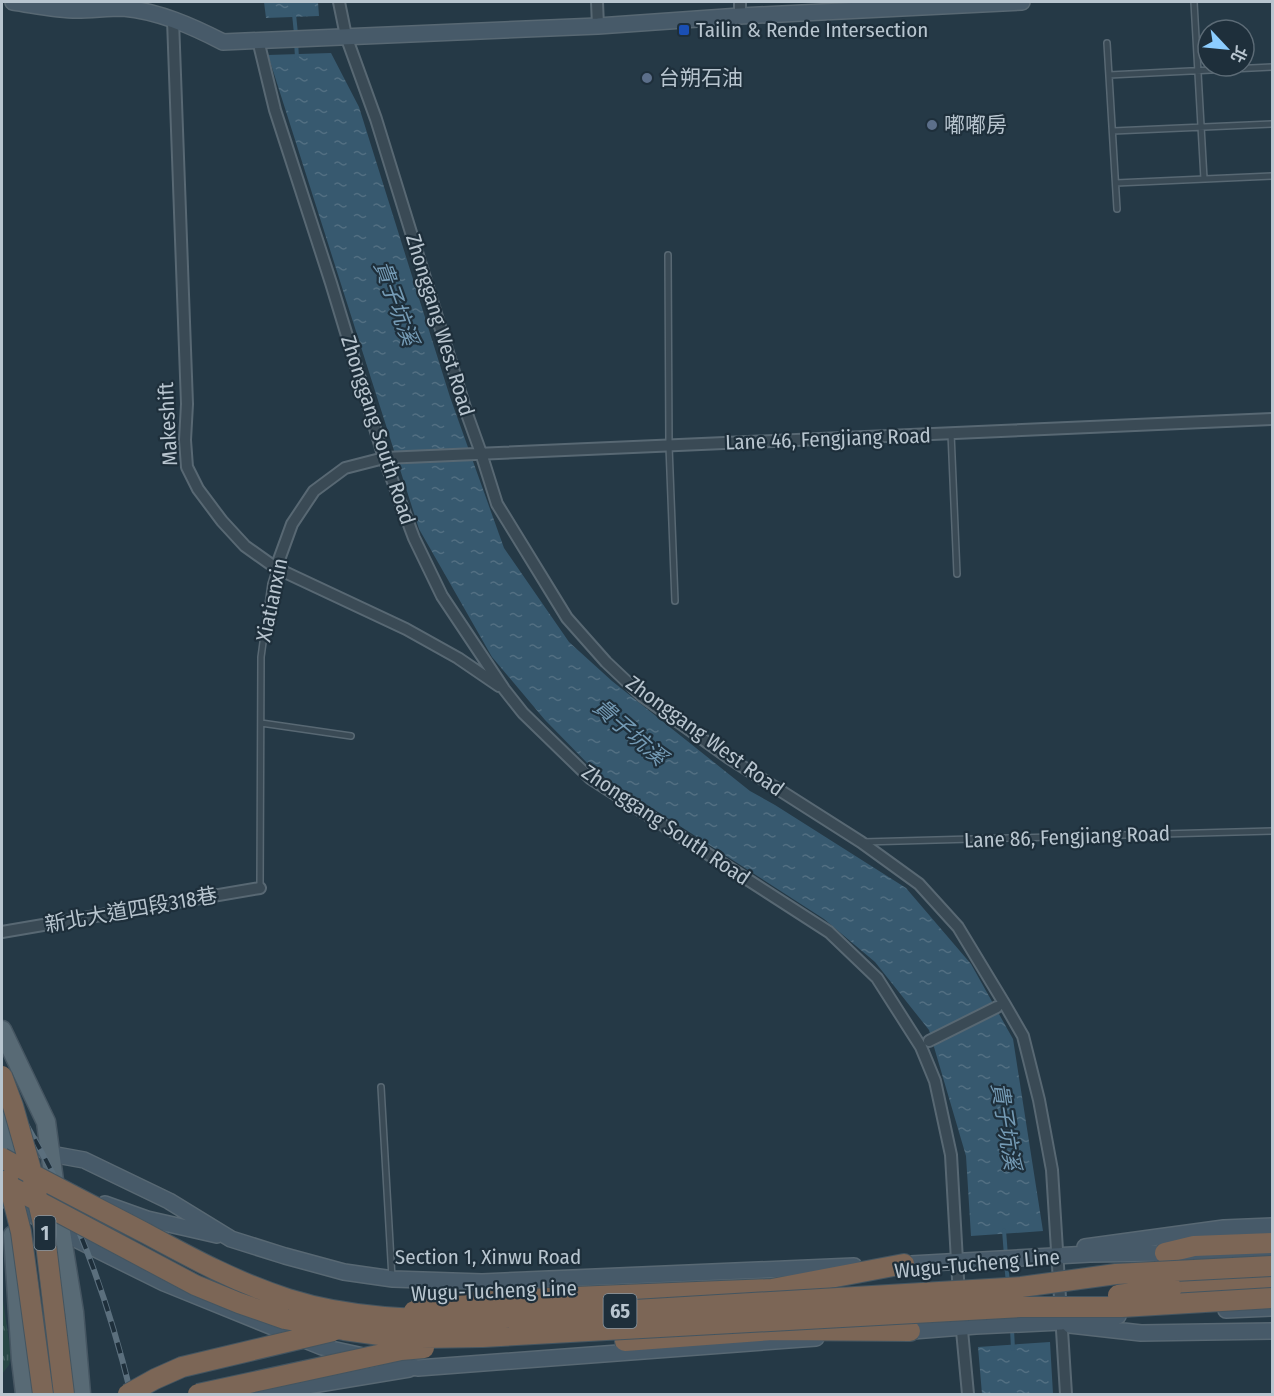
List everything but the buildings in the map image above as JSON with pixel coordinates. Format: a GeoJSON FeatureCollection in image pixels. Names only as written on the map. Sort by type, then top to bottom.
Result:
{"type":"FeatureCollection","features":[{"type":"Feature","properties":{"kind":"highway","name":"1"},"geometry":{"type":"LineString","coordinates":[[2,1076],[30,1166],[44,1228],[64,1395]]}},
{"type":"Feature","properties":{"kind":"highway","name":"1"},"geometry":{"type":"LineString","coordinates":[[2,1156],[21,1232],[28,1394]]}},
{"type":"Feature","properties":{"kind":"highway","name":"Wugu-Tucheng Line"},"geometry":{"type":"LineString","coordinates":[[2,1156],[203,1265],[247,1284],[300,1302],[331,1310],[371,1316],[411,1319],[483,1319],[1021,1287],[1116,1274],[1272,1266]]}},
{"type":"Feature","properties":{"kind":"highway","name":"Wugu-Tucheng Line"},"geometry":{"type":"LineString","coordinates":[[2,1181],[195,1285],[239,1303],[285,1319],[381,1335],[421,1338],[483,1338],[1020,1307],[1122,1307],[1272,1298]]}},
{"type":"Feature","properties":{"kind":"highway"},"geometry":{"type":"LineString","coordinates":[[1165,1253],[1194,1246],[1272,1244]]}},
{"type":"Feature","properties":{"kind":"highway"},"geometry":{"type":"LineString","coordinates":[[128,1395],[182,1367],[427,1307],[480,1301],[772,1289],[904,1264]]}},
{"type":"Feature","properties":{"kind":"highway"},"geometry":{"type":"LineString","coordinates":[[1020,1307],[1172,1288],[1272,1282]]}},
{"type":"Feature","properties":{"kind":"highway"},"geometry":{"type":"LineString","coordinates":[[1021,1287],[1172,1288]]}},
{"type":"Feature","properties":{"kind":"highway"},"geometry":{"type":"LineString","coordinates":[[198,1395],[401,1350],[480,1344],[625,1341],[773,1330],[910,1331]]}},
{"type":"Feature","properties":{"kind":"main road"},"geometry":{"type":"LineString","coordinates":[[13,2],[75,10],[123,8],[147,12],[201,31],[223,42],[598,26],[740,9],[1022,2]]}},
{"type":"Feature","properties":{"kind":"main road","name":"1"},"geometry":{"type":"LineString","coordinates":[[2,1030],[46,1122],[74,1312],[81,1395]]}},
{"type":"Feature","properties":{"kind":"main road","name":"Section 1, Xinwu Road"},"geometry":{"type":"LineString","coordinates":[[2,1127],[51,1154],[84,1160],[169,1201],[231,1239],[344,1272],[393,1279],[483,1282],[1051,1256]]}},
{"type":"Feature","properties":{"kind":"main road","name":"1"},"geometry":{"type":"LineString","coordinates":[[2,1127],[54,1186]]}},
{"type":"Feature","properties":{"kind":"main road","name":"1"},"geometry":{"type":"LineString","coordinates":[[2,1127],[10,1169],[6,1200]]}},
{"type":"Feature","properties":{"kind":"main road","name":"1"},"geometry":{"type":"LineString","coordinates":[[2,1181],[6,1200],[21,1360],[28,1394]]}},
{"type":"Feature","properties":{"kind":"main road"},"geometry":{"type":"LineString","coordinates":[[6,1200],[54,1186],[147,1219],[231,1239]]}},
{"type":"Feature","properties":{"kind":"main road"},"geometry":{"type":"LineString","coordinates":[[6,1200],[61,1232],[164,1283],[322,1347],[418,1368]]}},
{"type":"Feature","properties":{"kind":"main road"},"geometry":{"type":"LineString","coordinates":[[1051,1256],[1070,1249],[1110,1242],[1224,1228],[1272,1226]]}},
{"type":"Feature","properties":{"kind":"main road"},"geometry":{"type":"LineString","coordinates":[[1051,1256],[1165,1253],[1195,1260],[1272,1256]]}},
{"type":"Feature","properties":{"kind":"main road"},"geometry":{"type":"LineString","coordinates":[[1054,1323],[1071,1318],[1272,1308]]}},
{"type":"Feature","properties":{"kind":"main road"},"geometry":{"type":"LineString","coordinates":[[259,1395],[418,1368],[969,1327],[1054,1323],[1141,1333],[1272,1330]]}},
{"type":"Feature","properties":{"kind":"street","name":"Zhonggang West Road"},"geometry":{"type":"LineString","coordinates":[[339,2],[338,37],[376,119],[467,414],[477,454],[497,504],[567,618],[606,662],[642,696],[719,751],[861,843],[919,884],[958,927],[1001,1005],[1023,1035],[1040,1100],[1052,1170],[1051,1256],[1054,1323],[1066,1395]]}},
{"type":"Feature","properties":{"kind":"street"},"geometry":{"type":"LineString","coordinates":[[597,2],[598,26]]}},
{"type":"Feature","properties":{"kind":"street","name":"Makeshift"},"geometry":{"type":"LineString","coordinates":[[173,20],[188,404],[185,440],[188,467],[198,489],[222,521],[245,546],[276,568],[406,629],[458,658],[504,689]]}},
{"type":"Feature","properties":{"kind":"street","name":"Zhonggang South Road"},"geometry":{"type":"LineString","coordinates":[[262,40],[275,110],[331,283],[414,538],[442,596],[504,689],[523,713],[590,778],[829,932],[877,978],[925,1044],[951,1155],[964,1261],[969,1327],[968,1395]]}},
{"type":"Feature","properties":{"kind":"street","name":"Lane 46, Fengjiang Road"},"geometry":{"type":"LineString","coordinates":[[388,458],[1272,419]]}},
{"type":"Feature","properties":{"kind":"street","name":"Xiatianxin"},"geometry":{"type":"LineString","coordinates":[[276,568],[292,524],[314,491],[345,468],[388,458]]}},
{"type":"Feature","properties":{"kind":"street","name":"新北大道四段318巷"},"geometry":{"type":"LineString","coordinates":[[2,932],[99,910],[260,888]]}},
{"type":"Feature","properties":{"kind":"street"},"geometry":{"type":"LineString","coordinates":[[925,1044],[1001,1005]]}},
{"type":"Feature","properties":{"kind":"lane"},"geometry":{"type":"LineString","coordinates":[[1194,2],[1196,36]]}},
{"type":"Feature","properties":{"kind":"lane"},"geometry":{"type":"LineString","coordinates":[[1107,42],[1117,209]]}},
{"type":"Feature","properties":{"kind":"lane"},"geometry":{"type":"LineString","coordinates":[[1256,68],[1272,67]]}},
{"type":"Feature","properties":{"kind":"lane"},"geometry":{"type":"LineString","coordinates":[[1109,75],[1196,70]]}},
{"type":"Feature","properties":{"kind":"lane"},"geometry":{"type":"LineString","coordinates":[[1198,78],[1204,179]]}},
{"type":"Feature","properties":{"kind":"lane"},"geometry":{"type":"LineString","coordinates":[[1113,130],[1272,124]]}},
{"type":"Feature","properties":{"kind":"lane"},"geometry":{"type":"LineString","coordinates":[[1116,183],[1272,176]]}},
{"type":"Feature","properties":{"kind":"lane"},"geometry":{"type":"LineString","coordinates":[[668,255],[669,446],[675,601]]}},
{"type":"Feature","properties":{"kind":"lane"},"geometry":{"type":"LineString","coordinates":[[951,433],[957,574]]}},
{"type":"Feature","properties":{"kind":"lane","name":"Xiatianxin"},"geometry":{"type":"LineString","coordinates":[[260,888],[261,657],[271,584],[276,568]]}},
{"type":"Feature","properties":{"kind":"lane"},"geometry":{"type":"LineString","coordinates":[[261,723],[351,736]]}},
{"type":"Feature","properties":{"kind":"lane","name":"Lane 86, Fengjiang Road"},"geometry":{"type":"LineString","coordinates":[[861,843],[1272,831]]}},
{"type":"Feature","properties":{"kind":"lane"},"geometry":{"type":"LineString","coordinates":[[381,1087],[393,1279]]}},
{"type":"Feature","properties":{"kind":"green space"},"geometry":{"type":"Polygon","coordinates":[[[2,1294],[11,1355],[9,1365],[2,1374],[2,1294]]]}},
{"type":"Feature","properties":{"kind":"water"},"geometry":{"type":"Polygon","coordinates":[[[264,2],[318,2],[319,16],[266,18],[264,2]]]}},
{"type":"Feature","properties":{"kind":"water"},"geometry":{"type":"Polygon","coordinates":[[[331,53],[359,107],[450,397],[504,548],[569,642],[612,681],[750,791],[906,888],[971,964],[1013,1039],[1043,1231],[971,1236],[966,1156],[929,1030],[875,962],[824,919],[596,772],[545,720],[492,657],[419,529],[268,55],[331,53]]]}},
{"type":"Feature","properties":{"kind":"water"},"geometry":{"type":"Polygon","coordinates":[[[1050,1342],[1053,1394],[982,1394],[978,1347],[1050,1342]]]}},
{"type":"Feature","properties":{"kind":"waterway","name":"貴子坑溪"},"geometry":{"type":"LineString","coordinates":[[294,14],[296,34]]}},
{"type":"Feature","properties":{"kind":"waterway","name":"貴子坑溪"},"geometry":{"type":"LineString","coordinates":[[296,41],[297,58]]}},
{"type":"Feature","properties":{"kind":"waterway","name":"貴子坑溪"},"geometry":{"type":"LineString","coordinates":[[1004,1230],[1006,1256]]}},
{"type":"Feature","properties":{"kind":"waterway","name":"貴子坑溪"},"geometry":{"type":"LineString","coordinates":[[1006,1263],[1008,1283]]}},
{"type":"Feature","properties":{"kind":"waterway","name":"貴子坑溪"},"geometry":{"type":"LineString","coordinates":[[1012,1329],[1013,1349]]}},
{"type":"Feature","properties":{"kind":"railway"},"geometry":{"type":"LineString","coordinates":[[2,1082],[47,1163],[83,1240],[110,1316],[131,1394]]}},
{"type":"Feature","properties":{"kind":"place","name":"Tailin & Rende Intersection"},"geometry":{"type":"Point","coordinates":[684,30]}},
{"type":"Feature","properties":{"kind":"place","name":"台朔石油"},"geometry":{"type":"Point","coordinates":[647,78]}},
{"type":"Feature","properties":{"kind":"place","name":"嘟嘟房"},"geometry":{"type":"Point","coordinates":[932,125]}}]}
